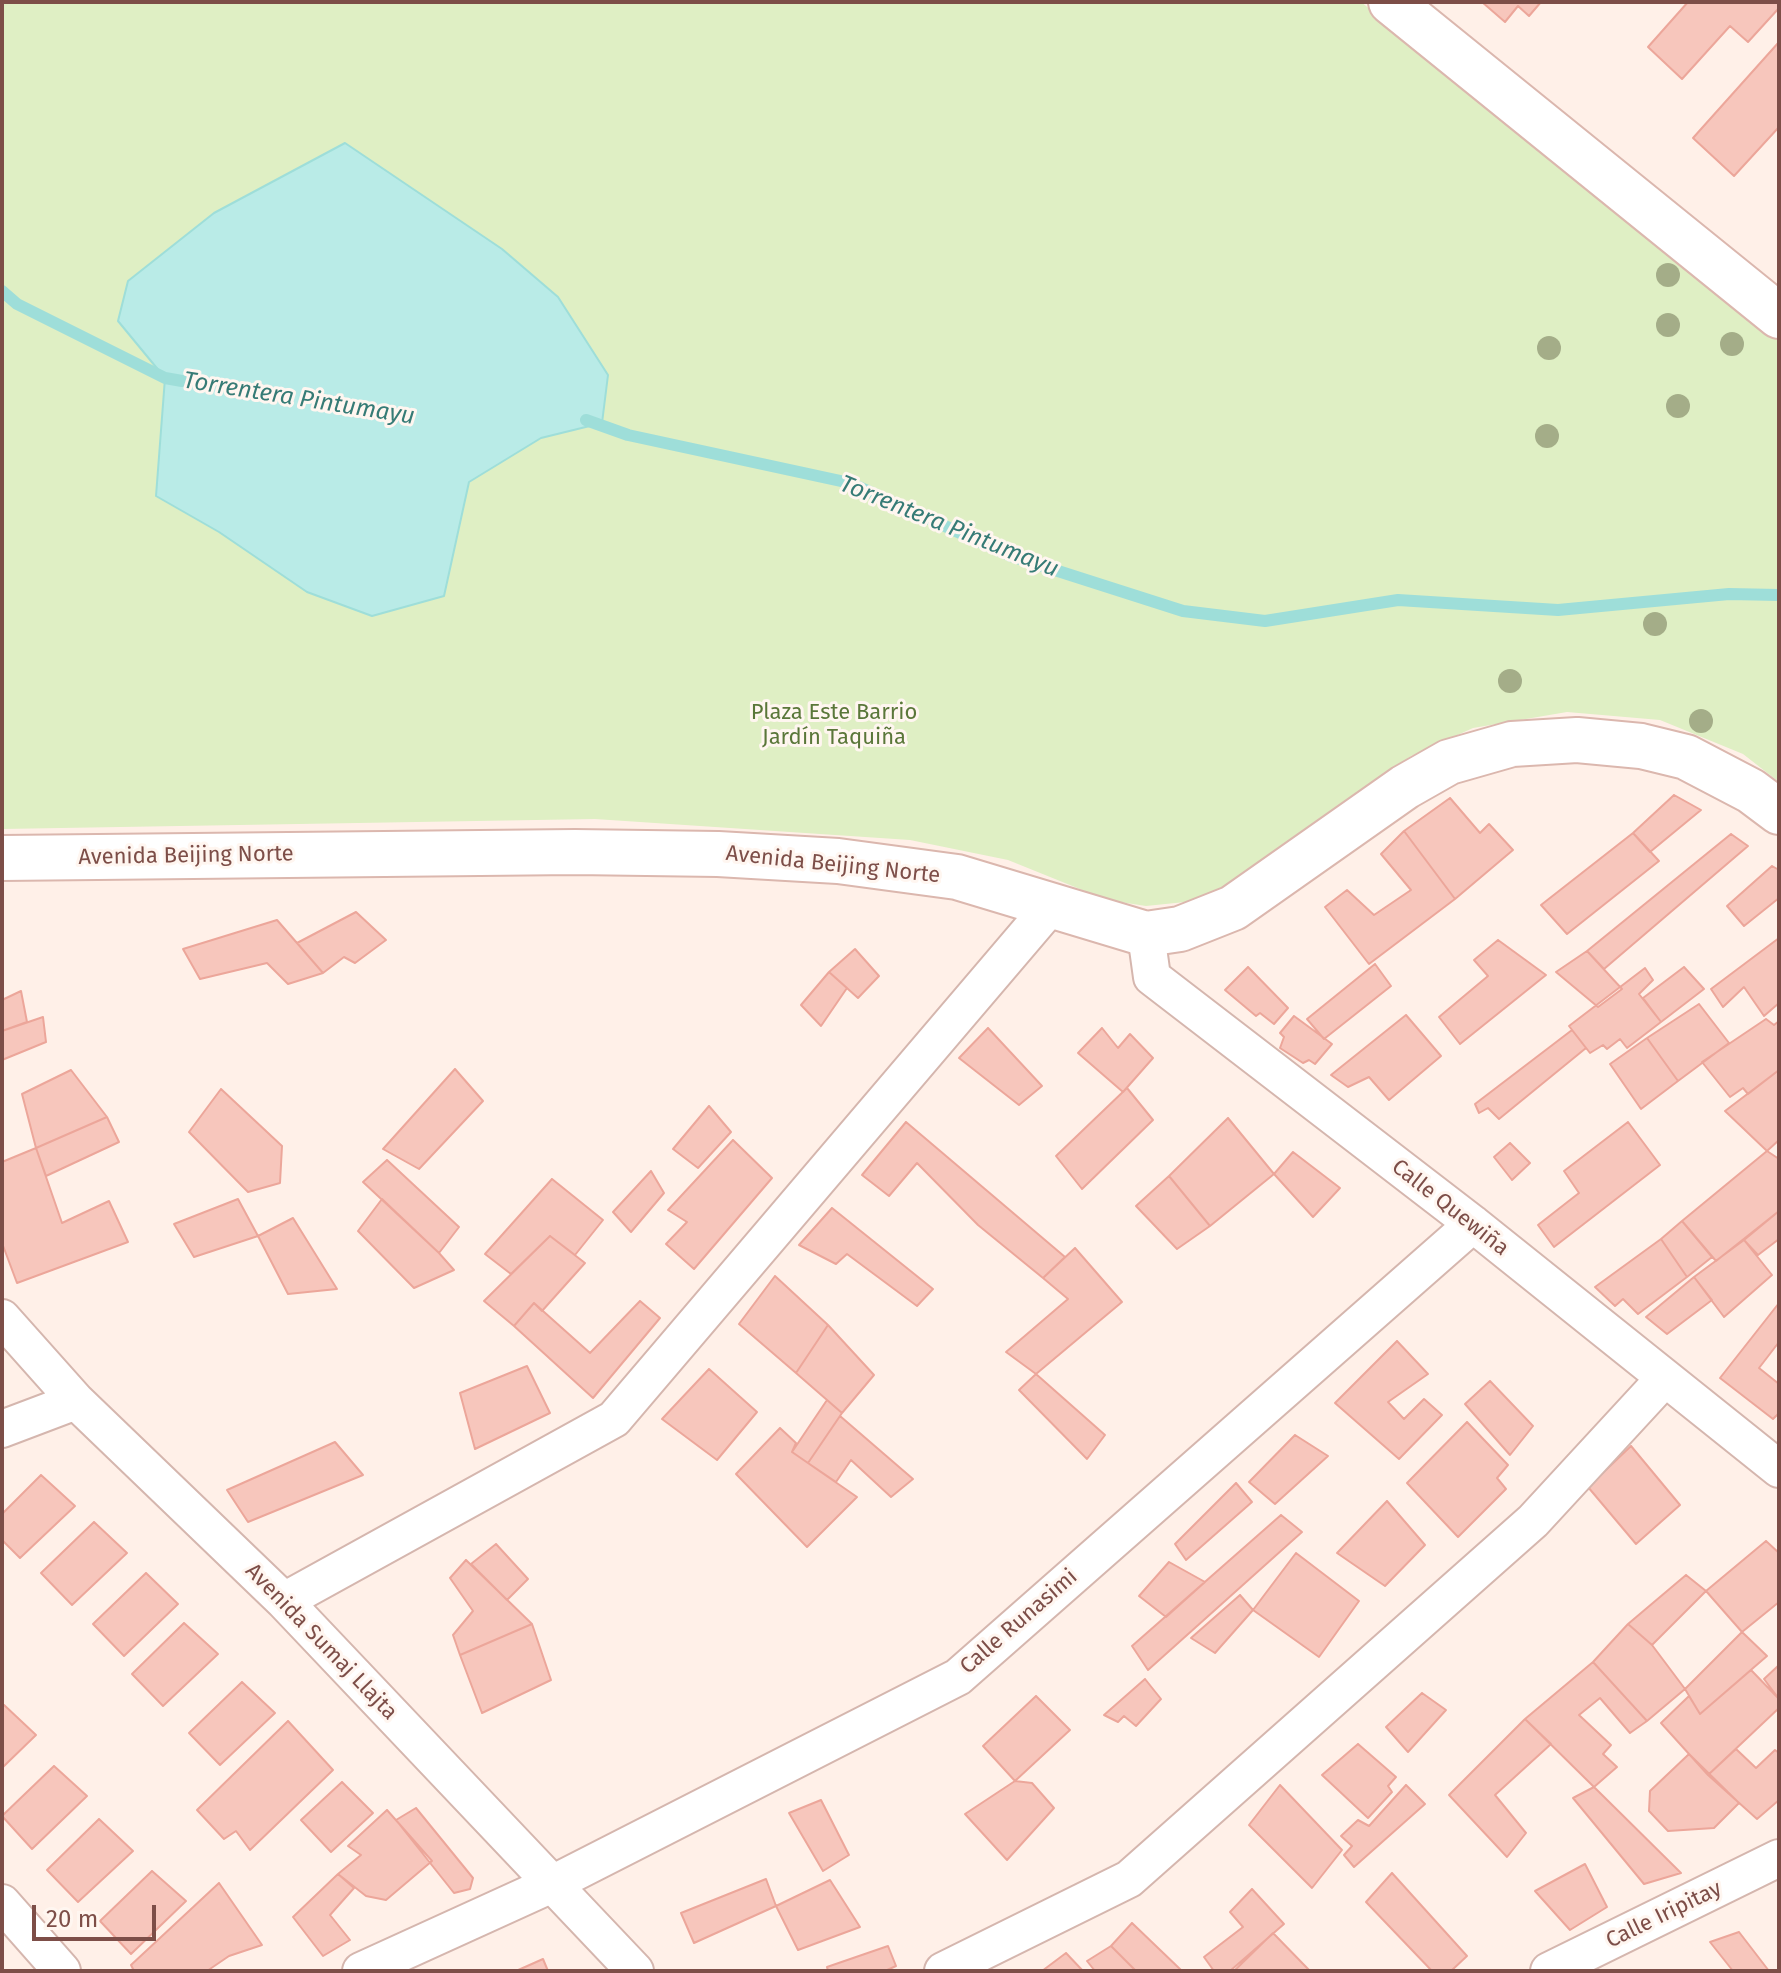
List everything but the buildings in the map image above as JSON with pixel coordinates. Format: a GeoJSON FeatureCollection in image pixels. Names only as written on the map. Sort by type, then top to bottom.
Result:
{"type":"FeatureCollection","features":[{"type":"Feature","properties":{"kind":"street"},"geometry":{"type":"LineString","coordinates":[[1391,2],[1779,316]]}},
{"type":"Feature","properties":{"kind":"street","name":"Avenida Beijing Norte"},"geometry":{"type":"LineString","coordinates":[[2,858],[575,852],[718,854],[838,861],[957,877],[1146,934],[1180,929],[1233,908],[1405,787],[1449,762],[1512,744],[1577,740],[1641,746],[1686,757],[1751,791],[1779,812]]}},
{"type":"Feature","properties":{"kind":"street"},"geometry":{"type":"LineString","coordinates":[[284,1601],[614,1419],[1050,907]]}},
{"type":"Feature","properties":{"kind":"street","name":"Calle Quewiña"},"geometry":{"type":"LineString","coordinates":[[1146,934],[1152,977],[1473,1224],[1779,1469]]}},
{"type":"Feature","properties":{"kind":"street","name":"Calle Runasimi"},"geometry":{"type":"LineString","coordinates":[[361,1971],[552,1884],[958,1677],[1473,1224]]}},
{"type":"Feature","properties":{"kind":"street","name":"Avenida Sumaj Llajta"},"geometry":{"type":"LineString","coordinates":[[2,1318],[76,1401],[284,1601],[635,1971]]}},
{"type":"Feature","properties":{"kind":"street"},"geometry":{"type":"LineString","coordinates":[[943,1971],[1129,1879],[1533,1521],[1664,1379]]}},
{"type":"Feature","properties":{"kind":"street"},"geometry":{"type":"LineString","coordinates":[[2,1429],[76,1401]]}},
{"type":"Feature","properties":{"kind":"street","name":"Calle Iripitay"},"geometry":{"type":"LineString","coordinates":[[1549,1971],[1779,1858]]}},
{"type":"Feature","properties":{"kind":"street"},"geometry":{"type":"LineString","coordinates":[[2,1903],[62,1971]]}},
{"type":"Feature","properties":{"kind":"green space","name":"Plaza Este Barrio Jardín Taquiña"},"geometry":{"type":"Polygon","coordinates":[[[2,2],[1361,2],[1654,235],[1779,342],[1779,782],[1743,754],[1660,720],[1567,712],[1473,728],[1411,756],[1240,879],[1195,901],[1146,906],[1107,900],[1008,860],[910,840],[595,819],[2,829],[2,2]]]}},
{"type":"Feature","properties":{"kind":"water"},"geometry":{"type":"Polygon","coordinates":[[[345,143],[502,249],[558,297],[608,375],[602,423],[541,438],[469,482],[444,596],[372,616],[307,592],[219,532],[156,496],[165,378],[118,321],[128,281],[214,213],[345,143]]]}},
{"type":"Feature","properties":{"kind":"waterway","name":"Torrentera Pintumayu"},"geometry":{"type":"LineString","coordinates":[[2,291],[17,304],[165,378],[182,381]]}},
{"type":"Feature","properties":{"kind":"waterway","name":"Torrentera Pintumayu"},"geometry":{"type":"LineString","coordinates":[[586,420],[628,435],[850,483],[1011,556],[1183,611],[1265,621],[1398,600],[1558,610],[1729,594],[1779,595]]}}]}
